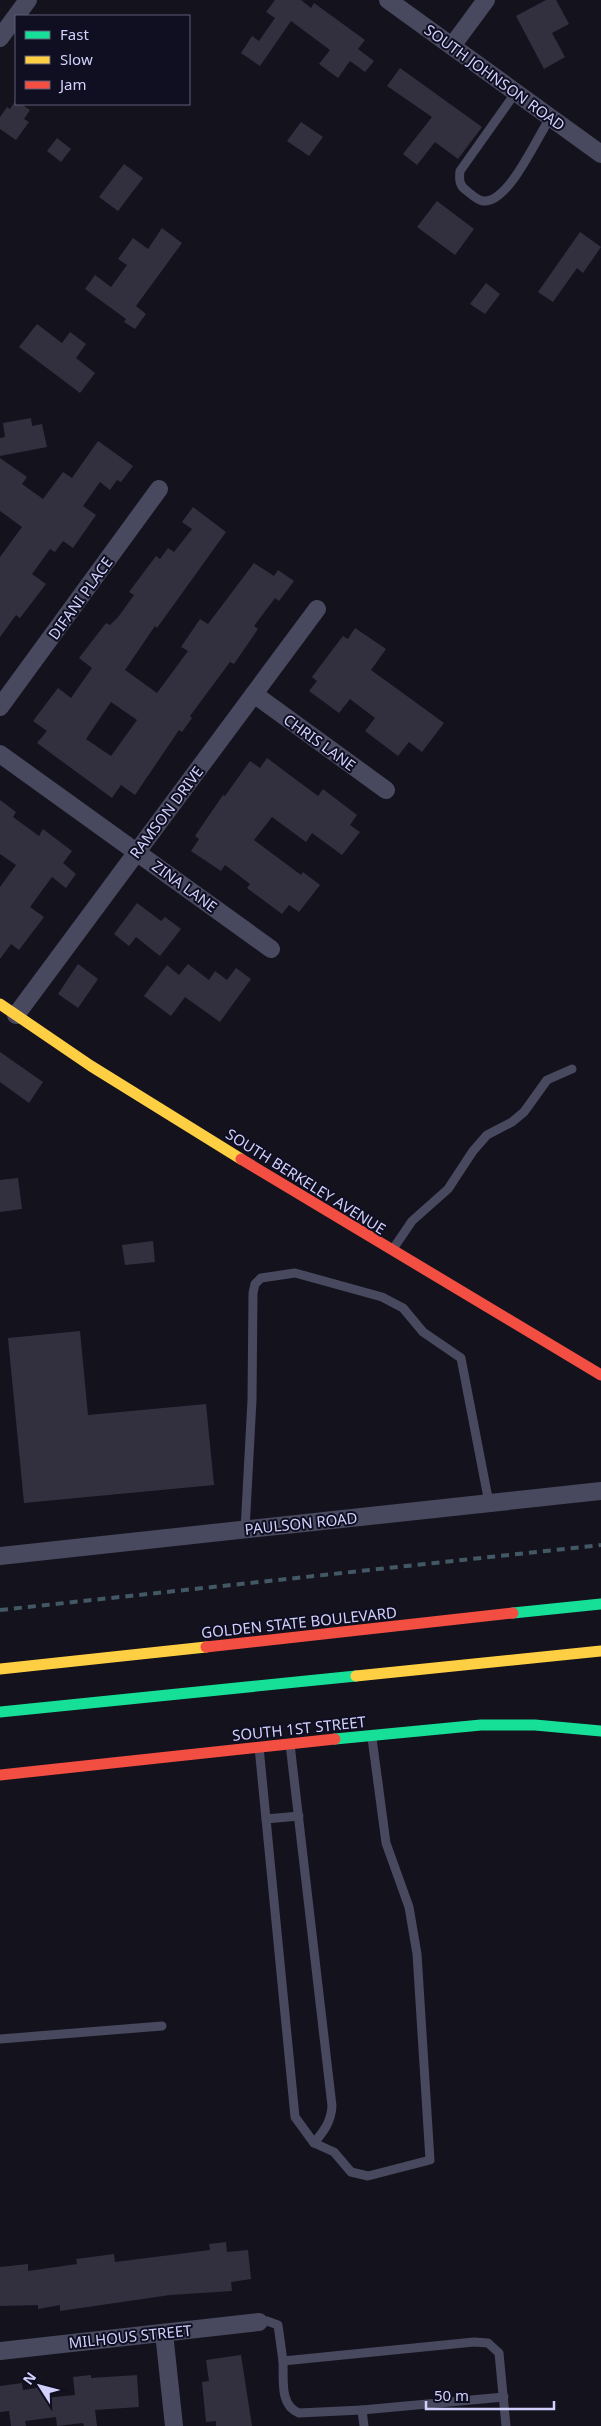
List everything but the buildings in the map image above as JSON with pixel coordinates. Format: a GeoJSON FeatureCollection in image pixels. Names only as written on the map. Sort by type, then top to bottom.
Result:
{"type":"FeatureCollection","features":[{"type":"Feature","properties":{"kind":"street"},"geometry":{"type":"LineString","coordinates":[[17,15],[28,0]]}},
{"type":"Feature","properties":{"kind":"street","name":"SOUTH JOHNSON ROAD"},"geometry":{"type":"LineString","coordinates":[[388,0],[601,154]]}},
{"type":"Feature","properties":{"kind":"street"},"geometry":{"type":"LineString","coordinates":[[452,46],[486,0]]}},
{"type":"Feature","properties":{"kind":"street"},"geometry":{"type":"LineString","coordinates":[[0,38],[15,18]]}},
{"type":"Feature","properties":{"kind":"street","name":"DIFANI PLACE"},"geometry":{"type":"LineString","coordinates":[[0,707],[159,489]]}},
{"type":"Feature","properties":{"kind":"street","name":"RAMSON DRIVE"},"geometry":{"type":"LineString","coordinates":[[16,1015],[317,609]]}},
{"type":"Feature","properties":{"kind":"street","name":"CHRIS LANE"},"geometry":{"type":"LineString","coordinates":[[254,694],[386,790]]}},
{"type":"Feature","properties":{"kind":"street","name":"ZINA LANE"},"geometry":{"type":"LineString","coordinates":[[0,754],[272,948]]}},
{"type":"Feature","properties":{"kind":"street","name":"SOUTH BERKELEY AVENUE"},"geometry":{"type":"LineString","coordinates":[[0,1004],[101,1073],[391,1251],[601,1375]]}},
{"type":"Feature","properties":{"kind":"street","name":"PAULSON ROAD"},"geometry":{"type":"LineString","coordinates":[[0,1556],[601,1491]]}},
{"type":"Feature","properties":{"kind":"street","name":"GOLDEN STATE BOULEVARD"},"geometry":{"type":"LineString","coordinates":[[0,1669],[601,1604]]}},
{"type":"Feature","properties":{"kind":"street"},"geometry":{"type":"LineString","coordinates":[[0,1712],[601,1650]]}},
{"type":"Feature","properties":{"kind":"street","name":"SOUTH 1ST STREET"},"geometry":{"type":"LineString","coordinates":[[0,1775],[259,1746],[498,1724],[535,1725],[601,1731]]}},
{"type":"Feature","properties":{"kind":"street","name":"MILHOUS STREET"},"geometry":{"type":"LineString","coordinates":[[0,2351],[259,2322]]}},
{"type":"Feature","properties":{"kind":"street"},"geometry":{"type":"LineString","coordinates":[[164,2333],[174,2426]]}},
{"type":"Feature","properties":{"kind":"lane"},"geometry":{"type":"LineString","coordinates":[[516,92],[460,171],[459,179],[462,188],[477,199],[484,201],[500,196],[525,163],[539,134],[551,117]]}},
{"type":"Feature","properties":{"kind":"lane"},"geometry":{"type":"LineString","coordinates":[[391,1251],[412,1221],[448,1189],[473,1150],[487,1135],[512,1122],[524,1112],[547,1080],[572,1069]]}},
{"type":"Feature","properties":{"kind":"lane"},"geometry":{"type":"LineString","coordinates":[[245,1530],[252,1400],[253,1293],[255,1284],[261,1278],[295,1272],[382,1296],[404,1308],[423,1332],[461,1358],[489,1503]]}},
{"type":"Feature","properties":{"kind":"lane"},"geometry":{"type":"LineString","coordinates":[[259,1746],[295,2117],[314,2143],[334,2152],[351,2172],[368,2176],[430,2160],[417,1954],[409,1907],[386,1843],[372,1736]]}},
{"type":"Feature","properties":{"kind":"lane"},"geometry":{"type":"LineString","coordinates":[[290,1744],[332,2106],[326,2130],[314,2143]]}},
{"type":"Feature","properties":{"kind":"lane"},"geometry":{"type":"LineString","coordinates":[[266,1820],[299,1816]]}},
{"type":"Feature","properties":{"kind":"lane"},"geometry":{"type":"LineString","coordinates":[[0,2039],[162,2026]]}},
{"type":"Feature","properties":{"kind":"lane"},"geometry":{"type":"LineString","coordinates":[[259,2322],[267,2321],[278,2325],[284,2361],[285,2402],[293,2411],[299,2413],[362,2410],[504,2397]]}},
{"type":"Feature","properties":{"kind":"lane"},"geometry":{"type":"LineString","coordinates":[[284,2361],[474,2342],[488,2343],[500,2353],[506,2426]]}},
{"type":"Feature","properties":{"kind":"lane"},"geometry":{"type":"LineString","coordinates":[[362,2410],[364,2426]]}},
{"type":"Feature","properties":{"kind":"railway"},"geometry":{"type":"LineString","coordinates":[[0,1610],[601,1545]]}},
{"type":"Feature","properties":{"kind":"traffic: fast"},"geometry":{"type":"LineString","coordinates":[[513,1613],[601,1604]]}},
{"type":"Feature","properties":{"kind":"traffic: fast"},"geometry":{"type":"LineString","coordinates":[[0,1712],[356,1676]]}},
{"type":"Feature","properties":{"kind":"traffic: fast"},"geometry":{"type":"LineString","coordinates":[[335,1739],[481,1725],[535,1725],[601,1731]]}},
{"type":"Feature","properties":{"kind":"traffic: slow"},"geometry":{"type":"LineString","coordinates":[[0,1004],[91,1066],[241,1159]]}},
{"type":"Feature","properties":{"kind":"traffic: slow"},"geometry":{"type":"LineString","coordinates":[[0,1669],[206,1647]]}},
{"type":"Feature","properties":{"kind":"traffic: slow"},"geometry":{"type":"LineString","coordinates":[[356,1676],[601,1651]]}},
{"type":"Feature","properties":{"kind":"traffic: jam"},"geometry":{"type":"LineString","coordinates":[[241,1159],[601,1375]]}},
{"type":"Feature","properties":{"kind":"traffic: jam"},"geometry":{"type":"LineString","coordinates":[[206,1647],[513,1613]]}},
{"type":"Feature","properties":{"kind":"traffic: jam"},"geometry":{"type":"LineString","coordinates":[[0,1775],[335,1739]]}}]}
